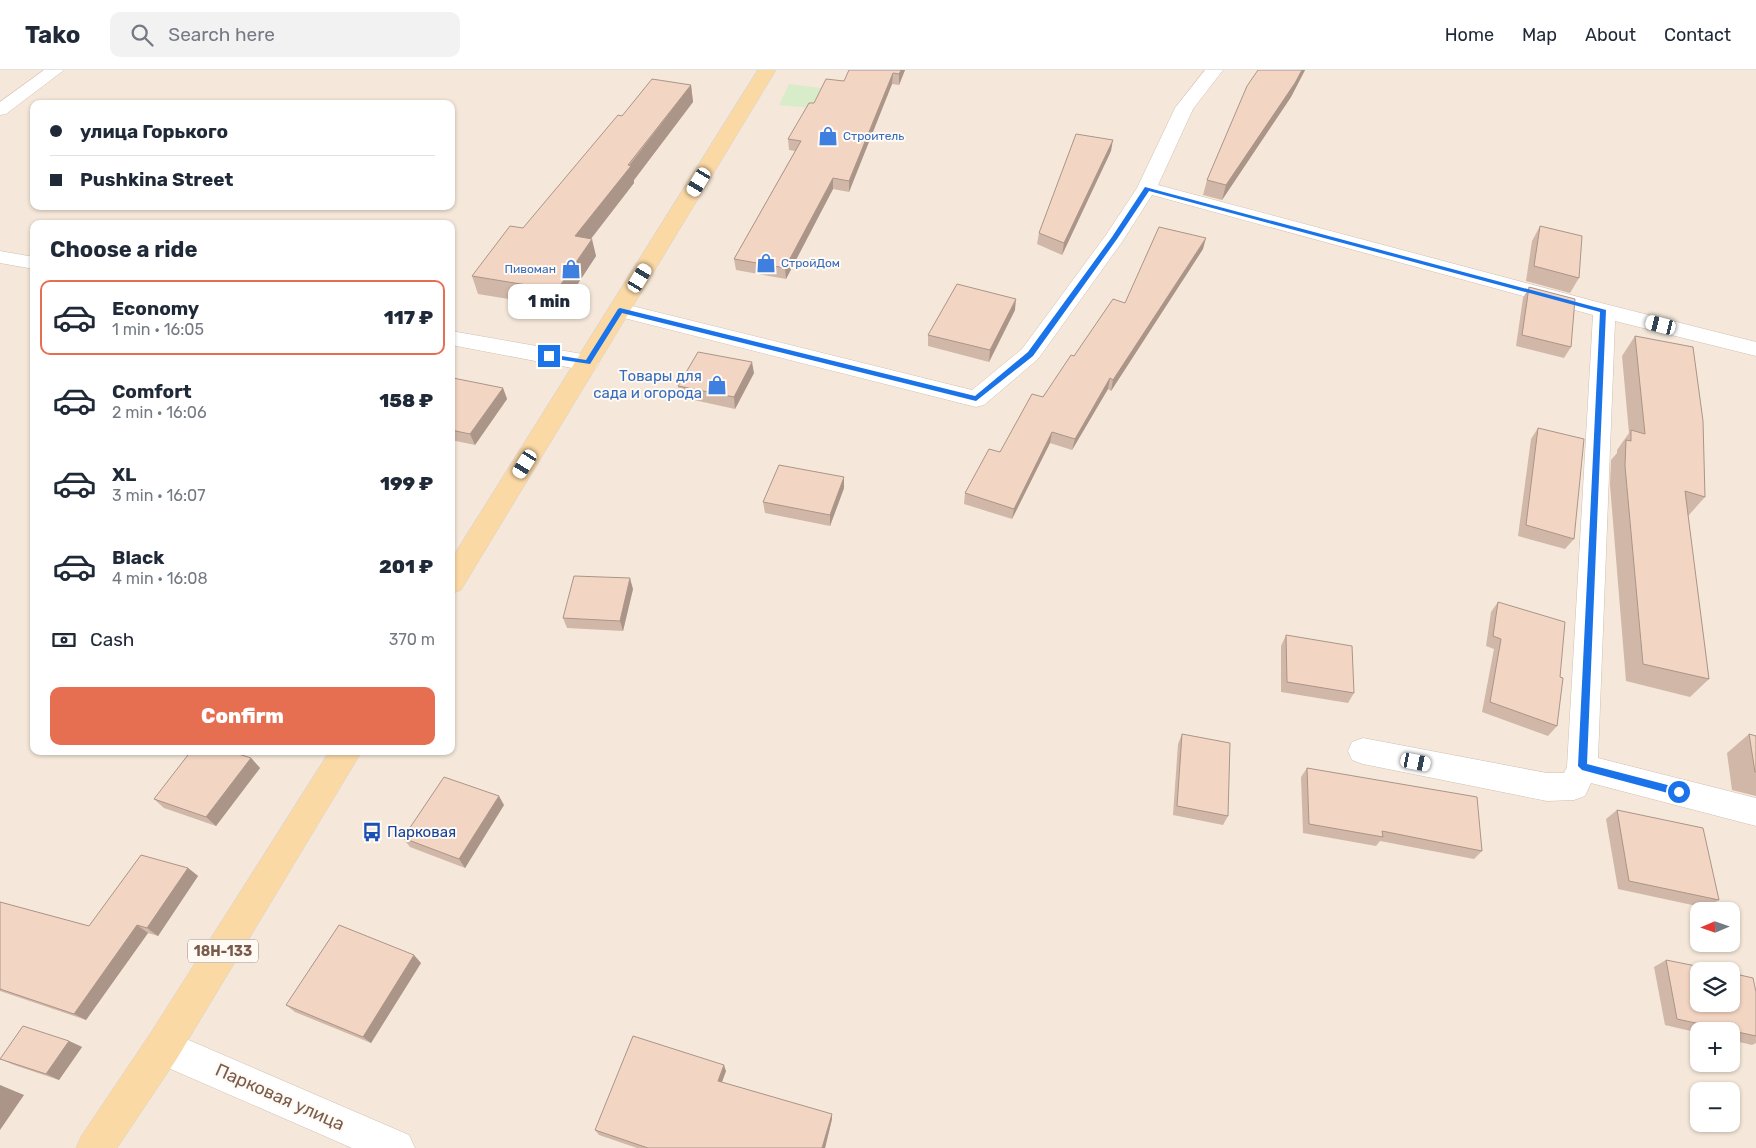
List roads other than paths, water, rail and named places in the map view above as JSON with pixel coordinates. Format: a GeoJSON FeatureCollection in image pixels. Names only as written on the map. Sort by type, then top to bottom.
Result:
{"type":"FeatureCollection","features":[{"type":"Feature","properties":{"kind":"main road"},"geometry":{"type":"LineString","coordinates":[[455,577],[767,70]]}},
{"type":"Feature","properties":{"kind":"main road","name":"18Н-133"},"geometry":{"type":"LineString","coordinates":[[95,1148],[163,1047],[345,755]]}},
{"type":"Feature","properties":{"kind":"street"},"geometry":{"type":"LineString","coordinates":[[0,110],[55,70]]}},
{"type":"Feature","properties":{"kind":"street"},"geometry":{"type":"LineString","coordinates":[[620,310],[976,399],[1030,354],[1115,238],[1147,188],[1184,108],[1214,70]]}},
{"type":"Feature","properties":{"kind":"street"},"geometry":{"type":"LineString","coordinates":[[1147,188],[1604,311],[1756,349]]}},
{"type":"Feature","properties":{"kind":"street"},"geometry":{"type":"LineString","coordinates":[[0,257],[30,262]]}},
{"type":"Feature","properties":{"kind":"street"},"geometry":{"type":"LineString","coordinates":[[1363,751],[1547,787],[1574,786],[1582,766],[1604,311]]}},
{"type":"Feature","properties":{"kind":"street"},"geometry":{"type":"LineString","coordinates":[[455,339],[588,363]]}},
{"type":"Feature","properties":{"kind":"street"},"geometry":{"type":"LineString","coordinates":[[1582,766],[1756,812]]}},
{"type":"Feature","properties":{"kind":"street","name":"Парковая улица"},"geometry":{"type":"LineString","coordinates":[[163,1047],[396,1148]]}},
{"type":"Feature","properties":{"kind":"place","name":"Строитель"},"geometry":{"type":"Point","coordinates":[828,136]}},
{"type":"Feature","properties":{"kind":"place","name":"СтройДом"},"geometry":{"type":"Point","coordinates":[766,263]}},
{"type":"Feature","properties":{"kind":"place","name":"Пивоман"},"geometry":{"type":"Point","coordinates":[571,269]}},
{"type":"Feature","properties":{"kind":"place","name":"Товары для сада и огорода"},"geometry":{"type":"Point","coordinates":[717,385]}},
{"type":"Feature","properties":{"kind":"place","name":"Парковая"},"geometry":{"type":"Point","coordinates":[372,832]}}]}
